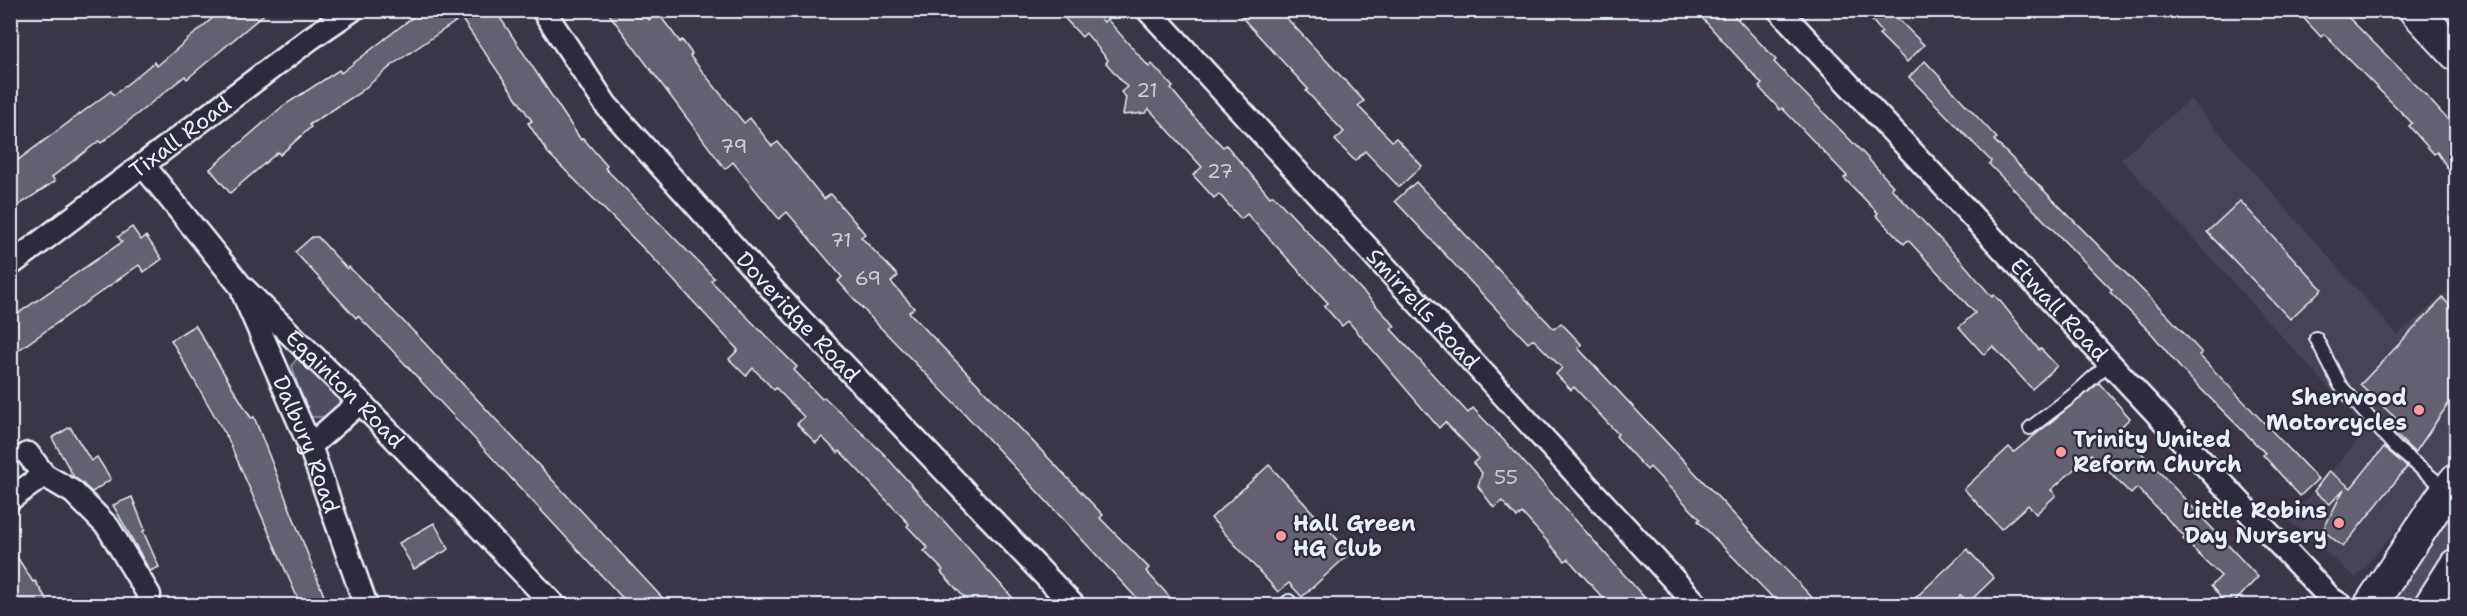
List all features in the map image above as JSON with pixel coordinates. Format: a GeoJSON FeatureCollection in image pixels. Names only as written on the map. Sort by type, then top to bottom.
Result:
{"type":"FeatureCollection","features":[{"type":"Feature","properties":{"kind":"street","name":"Tixall Road"},"geometry":{"type":"LineString","coordinates":[[10,265],[311,38],[352,10]]}},
{"type":"Feature","properties":{"kind":"street","name":"Doveridge Road"},"geometry":{"type":"LineString","coordinates":[[543,10],[606,105],[778,297],[1074,606]]}},
{"type":"Feature","properties":{"kind":"street","name":"Smirrells Road"},"geometry":{"type":"LineString","coordinates":[[1149,10],[1698,606]]}},
{"type":"Feature","properties":{"kind":"street","name":"Etwall Road"},"geometry":{"type":"LineString","coordinates":[[1779,10],[2279,544],[2331,599],[2342,606]]}},
{"type":"Feature","properties":{"kind":"street"},"geometry":{"type":"LineString","coordinates":[[2415,10],[2457,54]]}},
{"type":"Feature","properties":{"kind":"street","name":"Egginton Road"},"geometry":{"type":"LineString","coordinates":[[143,165],[240,285],[360,402],[555,606]]}},
{"type":"Feature","properties":{"kind":"street","name":"Dalbury Road"},"geometry":{"type":"LineString","coordinates":[[240,285],[310,446],[366,606]]}},
{"type":"Feature","properties":{"kind":"street"},"geometry":{"type":"LineString","coordinates":[[310,446],[360,402]]}},
{"type":"Feature","properties":{"kind":"street"},"geometry":{"type":"LineString","coordinates":[[28,454],[44,475],[73,492],[108,527],[149,595]]}},
{"type":"Feature","properties":{"kind":"street"},"geometry":{"type":"LineString","coordinates":[[10,499],[44,475]]}},
{"type":"Feature","properties":{"kind":"street"},"geometry":{"type":"LineString","coordinates":[[2370,606],[2452,486]]}},
{"type":"Feature","properties":{"kind":"street"},"geometry":{"type":"LineString","coordinates":[[2430,606],[2457,565]]}},
{"type":"Feature","properties":{"kind":"lane"},"geometry":{"type":"LineString","coordinates":[[2316,338],[2340,385],[2395,447],[2452,486]]}},
{"type":"Feature","properties":{"kind":"lane"},"geometry":{"type":"LineString","coordinates":[[2030,428],[2078,392],[2109,363]]}},
{"type":"Feature","properties":{"kind":"shaded area"},"geometry":{"type":"Polygon","coordinates":[[[2190,99],[2397,335],[2456,285],[2456,459],[2356,578],[2288,520],[2367,430],[2121,159],[2190,99]]]}},
{"type":"Feature","properties":{"kind":"shaded area"},"geometry":{"type":"Polygon","coordinates":[[[296,359],[305,360],[346,402],[327,417],[310,417],[302,400],[292,366],[296,359]]]}},
{"type":"Feature","properties":{"kind":"shaded area"},"geometry":{"type":"Polygon","coordinates":[[[2456,500],[2456,551],[2417,605],[2399,605],[2396,600],[2396,586],[2456,500]]]}},
{"type":"Feature","properties":{"kind":"building"},"geometry":{"type":"Polygon","coordinates":[[[222,10],[269,10],[187,79],[185,76],[101,143],[99,141],[52,177],[55,181],[10,211],[10,166],[111,91],[114,95],[154,62],[157,66],[222,10]]]}},
{"type":"Feature","properties":{"kind":"building"},"geometry":{"type":"Polygon","coordinates":[[[422,10],[495,10],[581,140],[583,138],[607,166],[605,168],[714,278],[711,281],[797,367],[794,370],[822,399],[824,397],[882,452],[1020,606],[972,606],[941,572],[943,570],[924,551],[928,548],[907,526],[909,524],[840,451],[838,453],[822,437],[816,443],[797,424],[804,417],[776,388],[774,390],[753,368],[746,376],[729,359],[738,350],[654,259],[548,153],[528,123],[532,121],[461,18],[395,63],[359,93],[309,125],[311,127],[280,155],[278,152],[230,193],[210,169],[283,106],[339,70],[341,73],[422,10]]]}},
{"type":"Feature","properties":{"kind":"building"},"geometry":{"type":"Polygon","coordinates":[[[606,10],[642,10],[649,20],[658,13],[680,42],[682,40],[692,54],[690,56],[744,123],[750,118],[772,146],[778,142],[824,199],[831,194],[865,234],[861,237],[898,276],[891,282],[914,308],[909,312],[1103,515],[1100,518],[1149,568],[1146,571],[1178,606],[1144,606],[965,414],[875,322],[838,281],[842,277],[787,212],[779,219],[733,162],[725,169],[606,10]]]}},
{"type":"Feature","properties":{"kind":"building"},"geometry":{"type":"Polygon","coordinates":[[[1057,10],[1093,10],[1104,22],[1107,19],[1149,67],[1152,64],[1173,87],[1171,89],[1196,119],[1223,147],[1226,145],[1270,197],[1273,195],[1395,326],[1391,329],[1468,413],[1473,408],[1514,451],[1652,606],[1610,606],[1522,513],[1517,518],[1502,501],[1494,508],[1478,486],[1482,473],[1473,463],[1479,458],[1445,422],[1439,428],[1348,321],[1342,326],[1324,306],[1328,303],[1247,214],[1241,219],[1219,194],[1214,198],[1193,175],[1202,167],[1149,109],[1145,113],[1123,115],[1126,97],[1121,92],[1127,87],[1106,63],[1108,60],[1086,33],[1082,37],[1057,10]]]}},
{"type":"Feature","properties":{"kind":"building"},"geometry":{"type":"Polygon","coordinates":[[[1235,10],[1279,10],[1364,101],[1358,106],[1392,141],[1396,138],[1422,166],[1399,187],[1365,151],[1355,161],[1335,140],[1344,132],[1306,91],[1308,89],[1235,10]]]}},
{"type":"Feature","properties":{"kind":"building"},"geometry":{"type":"Polygon","coordinates":[[[1695,10],[1729,10],[1776,60],[1774,62],[1863,153],[1893,186],[1891,188],[1964,264],[1992,297],[1994,295],[2001,302],[2039,350],[2041,349],[2057,366],[2032,389],[1993,346],[1984,355],[1959,327],[1975,313],[1908,240],[1904,244],[1876,215],[1878,213],[1844,178],[1847,176],[1782,108],[1780,110],[1759,87],[1762,84],[1695,10]]]}},
{"type":"Feature","properties":{"kind":"building"},"geometry":{"type":"Polygon","coordinates":[[[1863,10],[1889,10],[1924,45],[1907,62],[1879,34],[1882,32],[1863,10]]]}},
{"type":"Feature","properties":{"kind":"building"},"geometry":{"type":"Polygon","coordinates":[[[2296,10],[2341,10],[2421,90],[2457,130],[2457,182],[2437,152],[2434,154],[2409,126],[2412,123],[2324,34],[2321,37],[2296,10]]]}},
{"type":"Feature","properties":{"kind":"building"},"geometry":{"type":"Polygon","coordinates":[[[1925,61],[1997,138],[1994,140],[2170,318],[2202,353],[2199,355],[2318,479],[2300,496],[2263,455],[2265,453],[2182,370],[2152,334],[2110,292],[2112,290],[1989,164],[1991,161],[1909,77],[1925,61]]]}},
{"type":"Feature","properties":{"kind":"building"},"geometry":{"type":"Polygon","coordinates":[[[1416,182],[1554,329],[1561,323],[1582,345],[1578,348],[1820,606],[1783,606],[1775,600],[1698,521],[1700,519],[1650,467],[1647,470],[1616,436],[1618,434],[1574,387],[1571,390],[1556,374],[1562,368],[1533,339],[1528,343],[1395,201],[1416,182]]]}},
{"type":"Feature","properties":{"kind":"building"},"geometry":{"type":"Polygon","coordinates":[[[2240,201],[2322,289],[2290,319],[2207,232],[2240,201]]]}},
{"type":"Feature","properties":{"kind":"building"},"geometry":{"type":"Polygon","coordinates":[[[132,227],[141,240],[146,236],[162,259],[144,272],[139,265],[10,356],[10,319],[122,242],[118,237],[132,227]]]}},
{"type":"Feature","properties":{"kind":"building"},"geometry":{"type":"Polygon","coordinates":[[[312,237],[318,237],[347,269],[349,267],[418,336],[670,606],[630,606],[391,349],[358,316],[356,318],[295,252],[312,237]]]}},
{"type":"Feature","properties":{"kind":"building"},"geometry":{"type":"Polygon","coordinates":[[[2443,298],[2457,314],[2457,391],[2415,453],[2394,433],[2402,424],[2360,385],[2443,298]]]}},
{"type":"Feature","properties":{"kind":"building"},"geometry":{"type":"Polygon","coordinates":[[[195,325],[251,418],[254,417],[328,606],[301,606],[228,439],[171,340],[195,325]]]}},
{"type":"Feature","properties":{"kind":"building"},"geometry":{"type":"Polygon","coordinates":[[[2099,383],[2130,418],[2119,429],[2258,577],[2231,606],[2228,606],[2211,586],[2221,576],[2183,539],[2185,537],[2137,488],[2131,494],[2091,454],[2051,490],[2056,495],[2036,514],[2028,505],[2001,529],[1964,489],[2009,447],[2014,452],[2099,383]]]}},
{"type":"Feature","properties":{"kind":"building"},"geometry":{"type":"Polygon","coordinates":[[[70,427],[91,461],[97,457],[111,479],[92,492],[74,477],[52,438],[70,427]]]}},
{"type":"Feature","properties":{"kind":"building"},"geometry":{"type":"Polygon","coordinates":[[[2384,447],[2407,467],[2343,547],[2323,530],[2344,489],[2330,504],[2314,491],[2329,471],[2351,488],[2384,447]]]}},
{"type":"Feature","properties":{"kind":"building","name":"Hall Green HG Club"},"geometry":{"type":"Polygon","coordinates":[[[1269,465],[1350,553],[1302,597],[1289,583],[1278,592],[1211,518],[1269,465]]]}},
{"type":"Feature","properties":{"kind":"building"},"geometry":{"type":"Polygon","coordinates":[[[132,497],[145,530],[143,531],[159,567],[150,571],[113,505],[132,497]]]}},
{"type":"Feature","properties":{"kind":"building"},"geometry":{"type":"Polygon","coordinates":[[[434,523],[449,549],[414,569],[399,543],[434,523]]]}},
{"type":"Feature","properties":{"kind":"building"},"geometry":{"type":"Polygon","coordinates":[[[10,546],[51,606],[14,606],[10,599],[10,546]]]}},
{"type":"Feature","properties":{"kind":"building"},"geometry":{"type":"Polygon","coordinates":[[[1967,549],[1994,578],[1968,603],[1961,595],[1949,606],[1907,606],[1967,549]]]}},
{"type":"Feature","properties":{"kind":"place","name":"Sherwood Motorcycles"},"geometry":{"type":"Point","coordinates":[2419,410]}},
{"type":"Feature","properties":{"kind":"place","name":"Trinity United Reform Church"},"geometry":{"type":"Point","coordinates":[2061,452]}},
{"type":"Feature","properties":{"kind":"place","name":"Little Robins Day Nursery"},"geometry":{"type":"Point","coordinates":[2339,523]}},
{"type":"Feature","properties":{"kind":"place","name":"Hall Green HG Club"},"geometry":{"type":"Point","coordinates":[1281,536]}}]}
